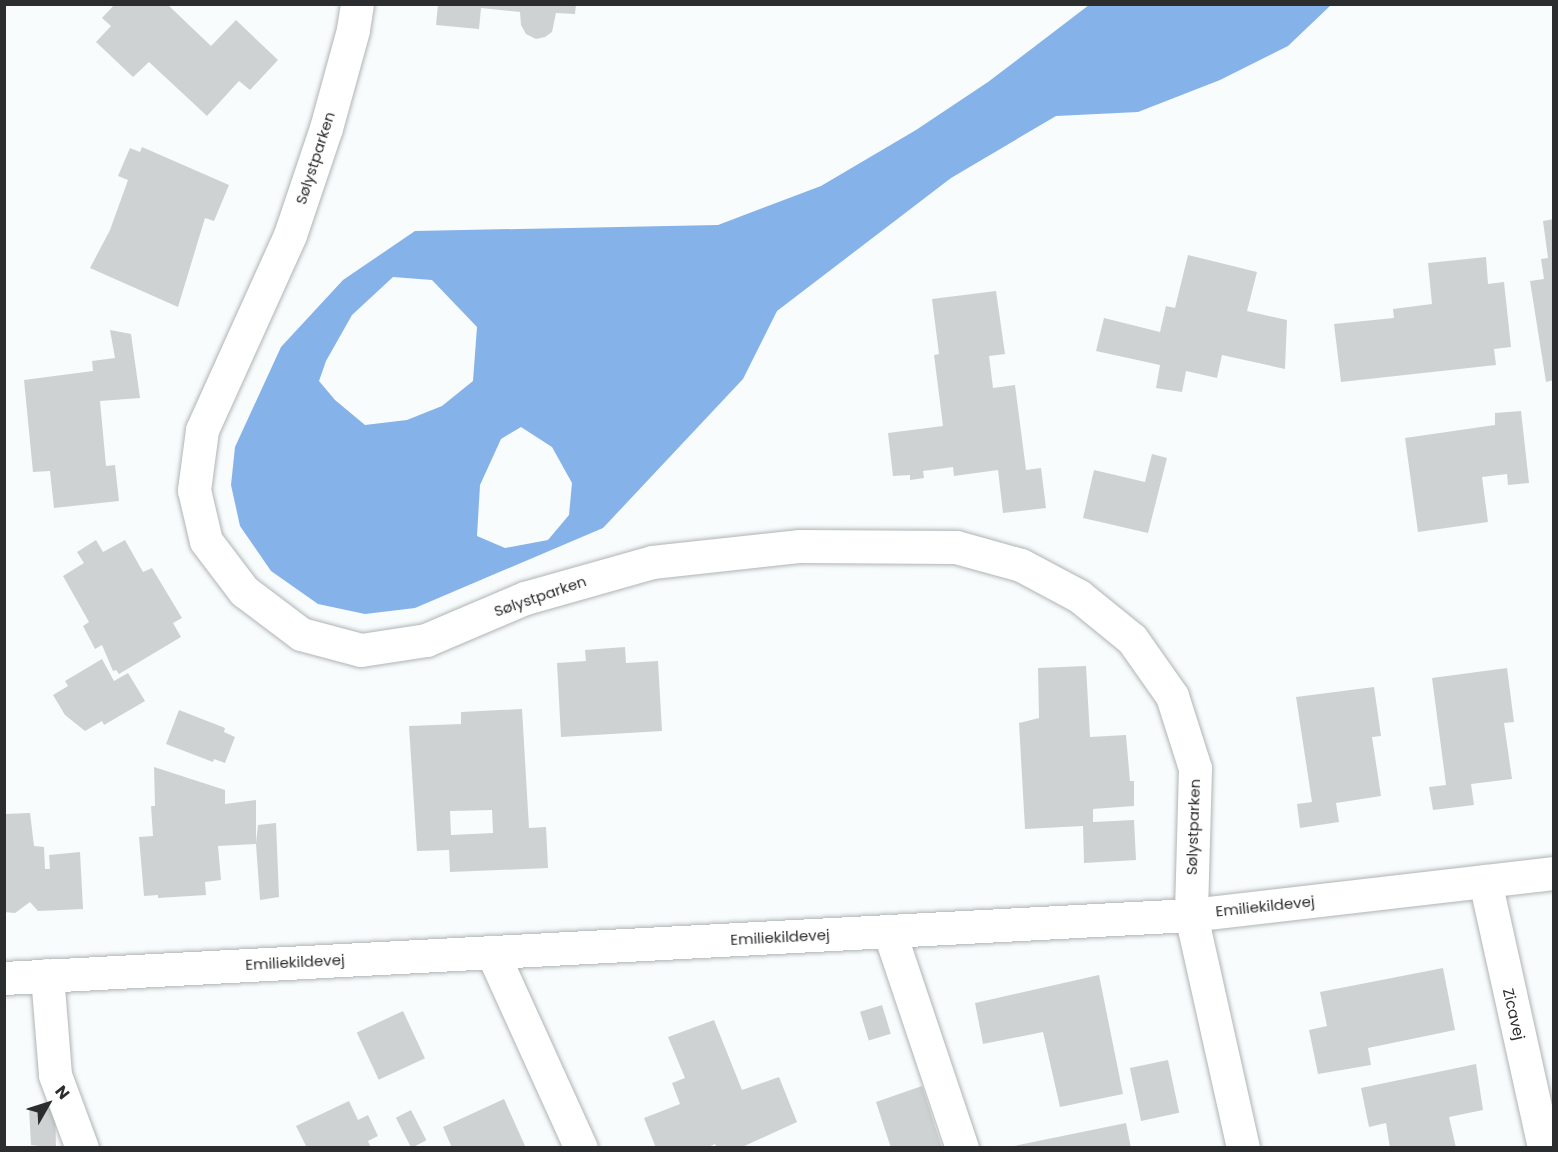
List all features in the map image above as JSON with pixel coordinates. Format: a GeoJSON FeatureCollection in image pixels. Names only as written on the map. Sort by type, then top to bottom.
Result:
{"type":"FeatureCollection","features":[{"type":"Feature","properties":{"kind":"street","name":"Sølystparken"},"geometry":{"type":"LineString","coordinates":[[357,4],[354,30],[329,117],[290,235],[202,430],[194,490],[206,541],[244,591],[301,634],[361,650],[426,640],[525,598],[652,562],[800,546],[956,547],[1021,565],[1079,596],[1132,639],[1172,696],[1195,768],[1191,915],[1243,1148]]}},
{"type":"Feature","properties":{"kind":"street","name":"Emiliekildevej"},"geometry":{"type":"LineString","coordinates":[[4,978],[1191,915],[1554,873]]}},
{"type":"Feature","properties":{"kind":"street","name":"Zicavej"},"geometry":{"type":"LineString","coordinates":[[1485,881],[1544,1148]]}},
{"type":"Feature","properties":{"kind":"street"},"geometry":{"type":"LineString","coordinates":[[889,931],[963,1148]]}},
{"type":"Feature","properties":{"kind":"street"},"geometry":{"type":"LineString","coordinates":[[492,952],[581,1148]]}},
{"type":"Feature","properties":{"kind":"street"},"geometry":{"type":"LineString","coordinates":[[47,975],[55,1075],[82,1148]]}},
{"type":"Feature","properties":{"kind":"water"},"geometry":{"type":"Polygon","coordinates":[[[1089,5],[1331,5],[1288,46],[1220,80],[1138,112],[1056,116],[951,178],[777,311],[743,379],[603,528],[415,608],[365,614],[318,604],[271,571],[240,526],[231,485],[235,447],[281,347],[343,280],[415,231],[718,225],[821,186],[916,130],[988,82],[1089,5]],[[393,277],[352,315],[326,361],[319,381],[335,400],[365,425],[407,420],[442,406],[473,381],[477,327],[432,280],[393,277]],[[521,427],[501,439],[480,485],[477,536],[505,548],[548,540],[569,515],[572,483],[552,447],[521,427]]]}},
{"type":"Feature","properties":{"kind":"building"},"geometry":{"type":"Polygon","coordinates":[[[115,4],[167,4],[211,46],[236,20],[278,60],[250,90],[239,81],[207,116],[149,62],[133,77],[96,42],[111,26],[102,18],[115,4]]]}},
{"type":"Feature","properties":{"kind":"building"},"geometry":{"type":"Polygon","coordinates":[[[438,4],[576,4],[575,14],[556,13],[552,32],[536,39],[526,34],[521,25],[520,12],[481,8],[479,29],[436,25],[438,4]]]}},
{"type":"Feature","properties":{"kind":"building"},"geometry":{"type":"Polygon","coordinates":[[[142,147],[229,185],[214,221],[205,218],[178,307],[90,268],[110,230],[128,180],[118,176],[130,148],[140,152],[142,147]]]}},
{"type":"Feature","properties":{"kind":"building"},"geometry":{"type":"Polygon","coordinates":[[[1554,219],[1554,380],[1546,382],[1530,281],[1544,279],[1541,259],[1548,258],[1543,221],[1554,219]]]}},
{"type":"Feature","properties":{"kind":"building"},"geometry":{"type":"Polygon","coordinates":[[[1188,255],[1257,272],[1247,311],[1287,320],[1285,369],[1222,355],[1217,378],[1186,371],[1182,392],[1156,388],[1160,365],[1096,351],[1104,318],[1160,332],[1166,306],[1175,308],[1188,255]]]}},
{"type":"Feature","properties":{"kind":"building"},"geometry":{"type":"Polygon","coordinates":[[[1486,257],[1488,284],[1504,282],[1511,347],[1494,349],[1496,365],[1341,382],[1334,324],[1394,318],[1393,309],[1432,304],[1428,263],[1486,257]]]}},
{"type":"Feature","properties":{"kind":"building"},"geometry":{"type":"Polygon","coordinates":[[[996,291],[1005,354],[989,356],[993,388],[1015,385],[1026,470],[1041,468],[1046,508],[1003,513],[998,470],[954,476],[953,467],[923,471],[924,478],[910,480],[910,475],[893,476],[888,433],[943,426],[934,355],[939,354],[932,299],[996,291]]]}},
{"type":"Feature","properties":{"kind":"building"},"geometry":{"type":"Polygon","coordinates":[[[110,330],[131,334],[140,398],[100,401],[106,466],[115,465],[119,501],[54,508],[50,471],[33,472],[24,380],[93,371],[92,361],[115,358],[110,330]]]}},
{"type":"Feature","properties":{"kind":"building"},"geometry":{"type":"Polygon","coordinates":[[[1521,411],[1529,483],[1508,485],[1507,474],[1482,477],[1488,522],[1418,532],[1405,438],[1495,425],[1495,413],[1521,411]]]}},
{"type":"Feature","properties":{"kind":"building"},"geometry":{"type":"Polygon","coordinates":[[[1152,454],[1167,458],[1148,533],[1083,518],[1094,470],[1145,482],[1152,454]]]}},
{"type":"Feature","properties":{"kind":"building"},"geometry":{"type":"Polygon","coordinates":[[[96,540],[103,552],[125,540],[143,572],[152,568],[182,618],[173,623],[181,637],[119,674],[116,670],[113,671],[102,645],[95,649],[83,626],[89,622],[63,576],[84,563],[77,552],[96,540]]]}},
{"type":"Feature","properties":{"kind":"building"},"geometry":{"type":"Polygon","coordinates":[[[625,647],[626,663],[658,661],[662,731],[561,737],[557,663],[586,661],[585,650],[625,647]]]}},
{"type":"Feature","properties":{"kind":"building"},"geometry":{"type":"Polygon","coordinates":[[[102,659],[114,681],[128,673],[145,701],[104,725],[102,721],[85,731],[65,715],[53,695],[68,686],[65,681],[102,659]]]}},
{"type":"Feature","properties":{"kind":"building"},"geometry":{"type":"Polygon","coordinates":[[[1086,666],[1090,737],[1126,735],[1130,781],[1134,781],[1134,806],[1093,809],[1093,822],[1134,820],[1136,860],[1084,863],[1083,826],[1025,829],[1019,723],[1039,718],[1038,668],[1086,666]]]}},
{"type":"Feature","properties":{"kind":"building"},"geometry":{"type":"Polygon","coordinates":[[[1507,668],[1514,722],[1504,723],[1512,779],[1471,784],[1474,805],[1433,810],[1429,787],[1446,785],[1432,678],[1507,668]]]}},
{"type":"Feature","properties":{"kind":"building"},"geometry":{"type":"Polygon","coordinates":[[[1374,687],[1381,736],[1372,737],[1381,796],[1336,803],[1339,822],[1300,828],[1297,804],[1312,802],[1296,697],[1374,687]]]}},
{"type":"Feature","properties":{"kind":"building"},"geometry":{"type":"Polygon","coordinates":[[[522,709],[529,828],[546,827],[548,868],[450,872],[449,850],[417,851],[409,726],[461,724],[461,712],[522,709]],[[492,810],[450,811],[451,835],[493,833],[492,810]]]}},
{"type":"Feature","properties":{"kind":"building"},"geometry":{"type":"Polygon","coordinates":[[[179,710],[225,728],[224,732],[235,737],[225,763],[214,759],[213,762],[166,744],[179,710]]]}},
{"type":"Feature","properties":{"kind":"building"},"geometry":{"type":"Polygon","coordinates":[[[154,767],[225,790],[225,804],[256,800],[256,843],[258,825],[276,823],[279,897],[260,900],[256,844],[218,846],[221,880],[205,882],[206,895],[158,898],[158,895],[144,896],[139,837],[153,836],[151,806],[155,806],[154,767]]]}},
{"type":"Feature","properties":{"kind":"building"},"geometry":{"type":"Polygon","coordinates":[[[30,813],[34,846],[44,847],[45,869],[50,869],[49,855],[80,852],[83,909],[38,911],[30,902],[15,913],[4,912],[4,814],[30,813]]]}},
{"type":"Feature","properties":{"kind":"building"},"geometry":{"type":"Polygon","coordinates":[[[1443,968],[1455,1030],[1368,1048],[1371,1065],[1318,1074],[1309,1030],[1327,1026],[1320,992],[1443,968]]]}},
{"type":"Feature","properties":{"kind":"building"},"geometry":{"type":"Polygon","coordinates":[[[1099,975],[1123,1094],[1060,1107],[1043,1032],[983,1044],[975,1003],[1099,975]]]}},
{"type":"Feature","properties":{"kind":"building"},"geometry":{"type":"Polygon","coordinates":[[[882,1005],[891,1034],[869,1040],[860,1012],[882,1005]]]}},
{"type":"Feature","properties":{"kind":"building"},"geometry":{"type":"Polygon","coordinates":[[[403,1011],[425,1058],[379,1080],[357,1033],[403,1011]]]}},
{"type":"Feature","properties":{"kind":"building"},"geometry":{"type":"Polygon","coordinates":[[[714,1020],[742,1090],[779,1077],[797,1122],[740,1148],[717,1148],[715,1144],[706,1148],[656,1148],[644,1118],[680,1104],[672,1083],[685,1078],[668,1037],[714,1020]]]}},
{"type":"Feature","properties":{"kind":"building"},"geometry":{"type":"Polygon","coordinates":[[[1168,1060],[1179,1113],[1141,1121],[1130,1068],[1168,1060]]]}},
{"type":"Feature","properties":{"kind":"building"},"geometry":{"type":"Polygon","coordinates":[[[1476,1064],[1483,1110],[1449,1117],[1456,1148],[1390,1148],[1386,1123],[1369,1127],[1361,1088],[1476,1064]]]}},
{"type":"Feature","properties":{"kind":"building"},"geometry":{"type":"Polygon","coordinates":[[[922,1086],[942,1148],[891,1148],[876,1102],[922,1086]]]}},
{"type":"Feature","properties":{"kind":"building"},"geometry":{"type":"Polygon","coordinates":[[[504,1099],[526,1148],[452,1148],[443,1127],[504,1099]]]}},
{"type":"Feature","properties":{"kind":"building"},"geometry":{"type":"Polygon","coordinates":[[[349,1101],[358,1120],[368,1115],[378,1136],[368,1141],[371,1148],[307,1148],[296,1126],[349,1101]]]}},
{"type":"Feature","properties":{"kind":"building"},"geometry":{"type":"Polygon","coordinates":[[[29,1108],[55,1108],[56,1148],[31,1145],[29,1108]]]}},
{"type":"Feature","properties":{"kind":"building"},"geometry":{"type":"Polygon","coordinates":[[[411,1110],[426,1140],[411,1148],[396,1118],[411,1110]]]}},
{"type":"Feature","properties":{"kind":"building"},"geometry":{"type":"Polygon","coordinates":[[[1126,1123],[1131,1148],[1014,1148],[1014,1146],[1126,1123]]]}}]}
